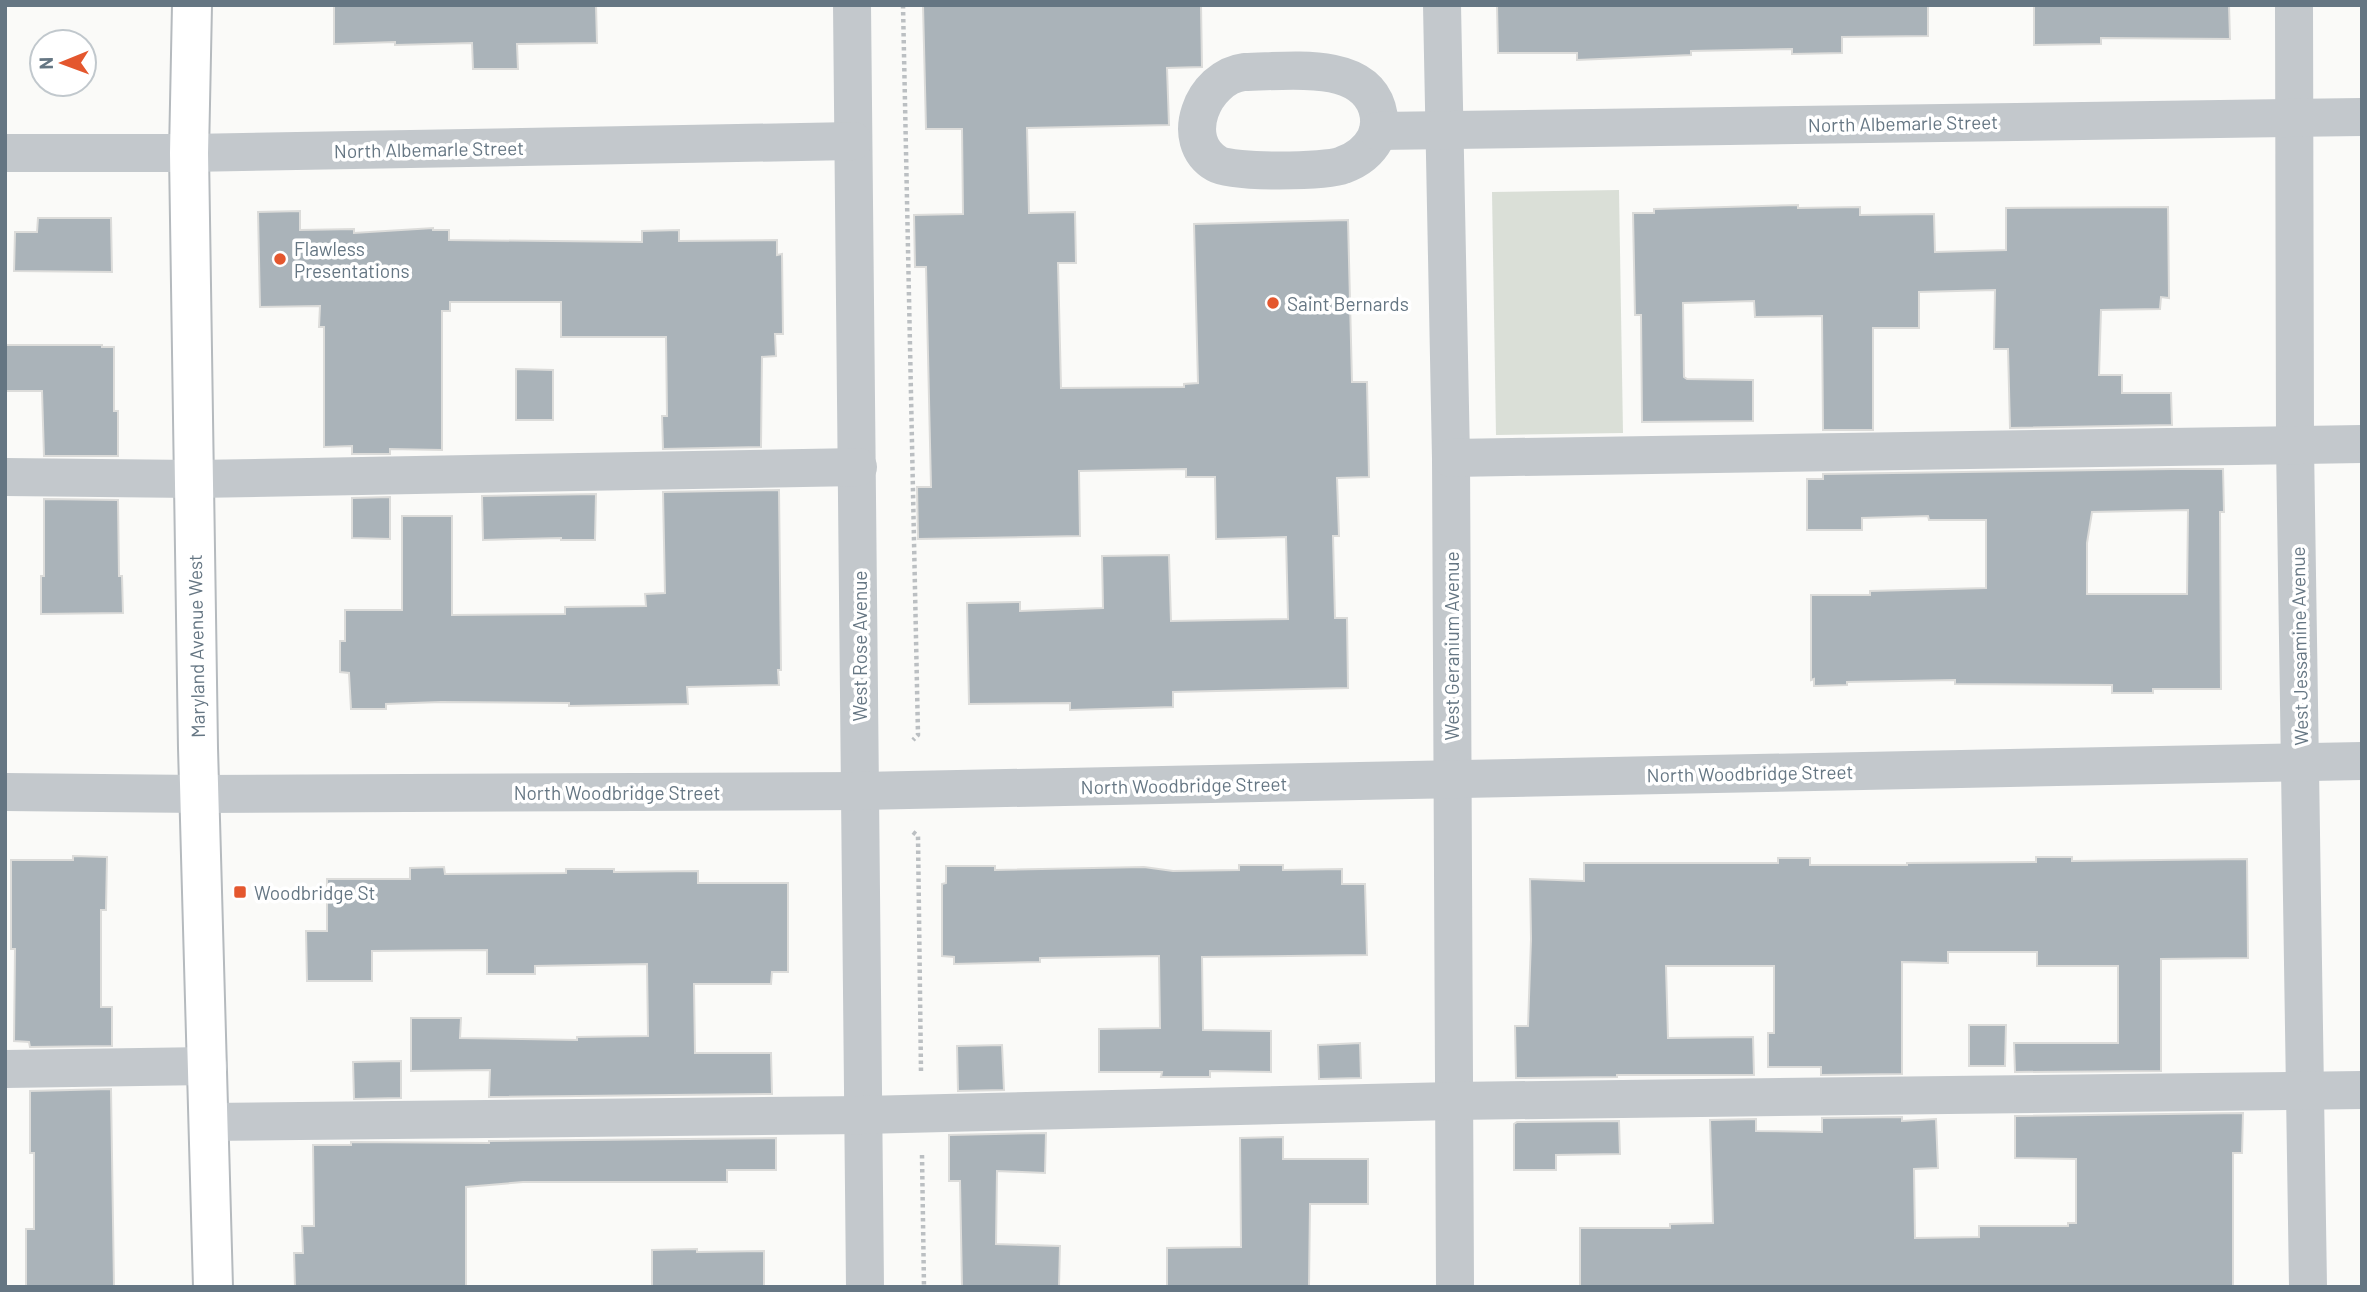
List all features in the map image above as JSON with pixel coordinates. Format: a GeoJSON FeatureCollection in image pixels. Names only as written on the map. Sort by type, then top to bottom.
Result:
{"type":"FeatureCollection","features":[{"type":"Feature","properties":{"kind":"main road","name":"Maryland Avenue West"},"geometry":{"type":"LineString","coordinates":[[192,5],[189,153],[198,794],[208,1066],[212,1287]]}},
{"type":"Feature","properties":{"kind":"street","name":"West Rose Avenue"},"geometry":{"type":"LineString","coordinates":[[852,5],[865,1287]]}},
{"type":"Feature","properties":{"kind":"street","name":"West Geranium Avenue"},"geometry":{"type":"LineString","coordinates":[[1442,5],[1451,458],[1455,1287]]}},
{"type":"Feature","properties":{"kind":"street","name":"West Jessamine Avenue"},"geometry":{"type":"LineString","coordinates":[[2294,5],[2295,445],[2302,762],[2308,1287]]}},
{"type":"Feature","properties":{"kind":"street","name":"North Albemarle Street"},"geometry":{"type":"LineString","coordinates":[[1378,131],[2362,117]]}},
{"type":"Feature","properties":{"kind":"street","name":"North Albemarle Street"},"geometry":{"type":"LineString","coordinates":[[5,153],[189,153],[853,141]]}},
{"type":"Feature","properties":{"kind":"street"},"geometry":{"type":"LineString","coordinates":[[1451,458],[2362,444]]}},
{"type":"Feature","properties":{"kind":"street"},"geometry":{"type":"LineString","coordinates":[[5,477],[194,479],[858,467]]}},
{"type":"Feature","properties":{"kind":"street","name":"North Woodbridge Street"},"geometry":{"type":"LineString","coordinates":[[5,792],[198,794],[860,791],[2362,761]]}},
{"type":"Feature","properties":{"kind":"street"},"geometry":{"type":"LineString","coordinates":[[5,1069],[208,1066]]}},
{"type":"Feature","properties":{"kind":"street"},"geometry":{"type":"LineString","coordinates":[[209,1122],[863,1115],[1453,1101],[2362,1090]]}},
{"type":"Feature","properties":{"kind":"path"},"geometry":{"type":"LineString","coordinates":[[903,5],[918,721],[918,735],[913,740]]}},
{"type":"Feature","properties":{"kind":"path"},"geometry":{"type":"LineString","coordinates":[[907,827],[918,836],[924,1287]]}},
{"type":"Feature","properties":{"kind":"shaded area"},"geometry":{"type":"Polygon","coordinates":[[[1619,190],[1623,433],[1496,435],[1492,192],[1619,190]]]}},
{"type":"Feature","properties":{"kind":"building"},"geometry":{"type":"Polygon","coordinates":[[[334,5],[596,5],[597,43],[517,44],[518,69],[473,69],[472,43],[334,44],[334,5]]]}},
{"type":"Feature","properties":{"kind":"building"},"geometry":{"type":"Polygon","coordinates":[[[923,5],[1201,5],[1202,67],[1167,68],[1169,125],[1027,128],[1029,213],[1075,212],[1076,263],[1058,263],[1061,388],[1184,387],[1184,384],[1198,383],[1194,224],[1348,220],[1352,382],[1367,382],[1369,477],[1337,478],[1339,536],[1333,536],[1335,618],[1347,618],[1348,688],[1173,692],[1173,707],[1070,710],[1070,703],[969,704],[967,603],[1020,602],[1020,611],[1103,608],[1102,556],[1169,555],[1171,621],[1288,619],[1286,537],[1216,539],[1215,477],[1186,477],[1186,469],[1079,471],[1080,536],[918,539],[917,487],[931,487],[926,267],[915,267],[914,215],[963,214],[962,129],[926,129],[923,5]]]}},
{"type":"Feature","properties":{"kind":"building"},"geometry":{"type":"Polygon","coordinates":[[[1497,5],[1928,5],[1928,36],[1842,37],[1842,53],[1792,54],[1792,49],[1691,51],[1691,55],[1577,60],[1577,53],[1498,53],[1497,5]]]}},
{"type":"Feature","properties":{"kind":"building"},"geometry":{"type":"Polygon","coordinates":[[[2034,5],[2229,5],[2230,39],[2101,38],[2101,44],[2034,45],[2034,5]]]}},
{"type":"Feature","properties":{"kind":"building"},"geometry":{"type":"Polygon","coordinates":[[[1798,205],[1798,208],[1860,207],[1860,215],[1934,214],[1935,252],[2006,250],[2006,208],[2168,207],[2169,298],[2161,297],[2160,309],[2101,310],[2099,375],[2122,375],[2122,393],[2171,393],[2172,425],[2010,428],[2008,349],[1994,349],[1995,290],[1919,292],[1919,328],[1873,328],[1873,430],[1823,430],[1822,316],[1755,317],[1754,301],[1683,303],[1684,377],[1753,380],[1753,421],[1642,422],[1641,315],[1635,315],[1633,213],[1654,213],[1654,209],[1798,205]]]}},
{"type":"Feature","properties":{"kind":"building"},"geometry":{"type":"Polygon","coordinates":[[[300,211],[300,230],[354,229],[354,233],[433,228],[449,230],[449,240],[642,242],[642,231],[679,230],[679,241],[777,240],[777,255],[782,254],[783,334],[775,334],[776,356],[762,357],[761,447],[663,449],[662,416],[667,416],[666,337],[561,337],[561,302],[450,302],[450,311],[442,311],[442,450],[390,449],[390,454],[352,454],[352,446],[324,447],[324,327],[319,327],[320,306],[260,307],[258,212],[300,211]]]}},
{"type":"Feature","properties":{"kind":"building"},"geometry":{"type":"Polygon","coordinates":[[[38,218],[111,218],[112,272],[14,271],[15,232],[37,232],[38,218]]]}},
{"type":"Feature","properties":{"kind":"building"},"geometry":{"type":"Polygon","coordinates":[[[5,345],[114,347],[114,411],[118,411],[118,456],[44,456],[42,391],[5,391],[5,345]]]}},
{"type":"Feature","properties":{"kind":"building"},"geometry":{"type":"Polygon","coordinates":[[[516,369],[553,370],[553,420],[516,420],[516,369]]]}},
{"type":"Feature","properties":{"kind":"building"},"geometry":{"type":"Polygon","coordinates":[[[2223,469],[2224,512],[2220,512],[2221,689],[2153,689],[2153,693],[2112,693],[2112,685],[1955,684],[1955,680],[1847,682],[1847,685],[1814,686],[1814,679],[1811,680],[1811,595],[1870,595],[1870,591],[1986,588],[1986,520],[1929,520],[1928,516],[1862,518],[1862,530],[1807,530],[1807,479],[1823,479],[1823,474],[2223,469]],[[2188,510],[2092,512],[2087,543],[2087,594],[2187,594],[2188,510]]]}},
{"type":"Feature","properties":{"kind":"building"},"geometry":{"type":"Polygon","coordinates":[[[779,490],[779,685],[687,687],[688,704],[569,706],[569,703],[441,702],[386,704],[386,709],[351,709],[349,673],[340,672],[340,641],[345,641],[345,610],[402,610],[402,516],[452,516],[452,615],[565,614],[565,607],[646,606],[645,594],[665,593],[663,492],[779,490]]]}},
{"type":"Feature","properties":{"kind":"building"},"geometry":{"type":"Polygon","coordinates":[[[596,494],[595,540],[483,540],[482,496],[596,494]]]}},
{"type":"Feature","properties":{"kind":"building"},"geometry":{"type":"Polygon","coordinates":[[[390,497],[390,539],[352,538],[352,498],[390,497]]]}},
{"type":"Feature","properties":{"kind":"building"},"geometry":{"type":"Polygon","coordinates":[[[44,499],[118,500],[119,576],[122,576],[123,613],[41,614],[44,499]]]}},
{"type":"Feature","properties":{"kind":"building"},"geometry":{"type":"Polygon","coordinates":[[[73,856],[107,857],[106,910],[101,910],[101,1007],[112,1007],[112,1046],[30,1047],[29,1042],[14,1041],[15,949],[11,949],[11,860],[73,860],[73,856]]]}},
{"type":"Feature","properties":{"kind":"building"},"geometry":{"type":"Polygon","coordinates":[[[2036,857],[2072,857],[2072,861],[2247,859],[2248,958],[2161,959],[2161,1071],[2015,1072],[2014,1043],[2118,1043],[2118,966],[2037,966],[2037,952],[1948,952],[1948,963],[1902,962],[1902,1074],[1821,1075],[1821,1067],[1768,1067],[1768,1033],[1774,1033],[1774,966],[1666,966],[1668,1038],[1753,1037],[1754,1075],[1516,1078],[1515,1026],[1528,1026],[1530,879],[1584,881],[1584,863],[1778,863],[1778,858],[1810,858],[1810,865],[1907,865],[2036,862],[2036,857]]]}},
{"type":"Feature","properties":{"kind":"building"},"geometry":{"type":"Polygon","coordinates":[[[1239,865],[1283,865],[1283,870],[1342,869],[1342,884],[1365,884],[1367,955],[1202,957],[1203,1030],[1271,1031],[1271,1072],[1210,1071],[1210,1077],[1161,1077],[1162,1072],[1099,1072],[1099,1029],[1160,1028],[1159,956],[1040,958],[1040,962],[954,964],[954,957],[942,956],[942,884],[946,883],[946,866],[995,866],[995,870],[1144,867],[1173,871],[1239,870],[1239,865]]]}},
{"type":"Feature","properties":{"kind":"building"},"geometry":{"type":"Polygon","coordinates":[[[444,867],[445,874],[566,873],[566,869],[614,869],[614,872],[698,871],[698,883],[788,883],[788,972],[772,972],[771,984],[694,984],[695,1053],[771,1053],[772,1094],[489,1097],[490,1070],[411,1071],[411,1018],[461,1018],[460,1038],[577,1040],[577,1037],[648,1036],[647,964],[535,966],[535,974],[487,974],[487,950],[372,951],[372,981],[307,981],[306,931],[327,931],[327,879],[410,879],[410,868],[444,867]]]}},
{"type":"Feature","properties":{"kind":"building"},"geometry":{"type":"Polygon","coordinates":[[[1969,1025],[2006,1025],[2005,1066],[1969,1066],[1969,1025]]]}},
{"type":"Feature","properties":{"kind":"building"},"geometry":{"type":"Polygon","coordinates":[[[1360,1043],[1361,1078],[1319,1079],[1318,1045],[1360,1043]]]}},
{"type":"Feature","properties":{"kind":"building"},"geometry":{"type":"Polygon","coordinates":[[[1002,1045],[1004,1090],[958,1091],[957,1046],[1002,1045]]]}},
{"type":"Feature","properties":{"kind":"building"},"geometry":{"type":"Polygon","coordinates":[[[401,1061],[401,1098],[354,1099],[353,1062],[401,1061]]]}},
{"type":"Feature","properties":{"kind":"building"},"geometry":{"type":"Polygon","coordinates":[[[111,1089],[114,1287],[26,1287],[26,1229],[34,1229],[34,1153],[30,1153],[30,1091],[111,1089]]]}},
{"type":"Feature","properties":{"kind":"building"},"geometry":{"type":"Polygon","coordinates":[[[2243,1113],[2242,1153],[2233,1153],[2233,1287],[1580,1287],[1580,1228],[1670,1228],[1670,1224],[1713,1223],[1710,1120],[1756,1119],[1756,1131],[1822,1132],[1822,1118],[1902,1117],[1902,1121],[1936,1119],[1938,1168],[1914,1169],[1915,1238],[1979,1237],[1979,1226],[2068,1226],[2068,1223],[2076,1223],[2076,1159],[2015,1158],[2015,1116],[2243,1113]]]}},
{"type":"Feature","properties":{"kind":"building"},"geometry":{"type":"Polygon","coordinates":[[[1619,1121],[1620,1154],[1556,1155],[1556,1170],[1514,1170],[1514,1124],[1517,1122],[1619,1121]]]}},
{"type":"Feature","properties":{"kind":"building"},"geometry":{"type":"Polygon","coordinates":[[[1046,1133],[1045,1173],[997,1171],[996,1244],[1060,1246],[1059,1287],[962,1287],[960,1181],[949,1181],[949,1135],[1046,1133]]]}},
{"type":"Feature","properties":{"kind":"building"},"geometry":{"type":"Polygon","coordinates":[[[1283,1137],[1283,1159],[1368,1159],[1368,1204],[1310,1204],[1309,1287],[1167,1287],[1167,1248],[1241,1247],[1240,1138],[1283,1137]]]}},
{"type":"Feature","properties":{"kind":"building"},"geometry":{"type":"Polygon","coordinates":[[[776,1138],[776,1170],[727,1170],[727,1182],[523,1182],[466,1187],[466,1287],[295,1287],[294,1253],[303,1253],[302,1226],[314,1226],[313,1145],[351,1145],[351,1142],[489,1143],[776,1138]]]}},
{"type":"Feature","properties":{"kind":"building"},"geometry":{"type":"Polygon","coordinates":[[[697,1249],[697,1252],[764,1251],[764,1287],[652,1287],[652,1250],[697,1249]]]}},
{"type":"Feature","properties":{"kind":"place","name":"Flawless Presentations"},"geometry":{"type":"Point","coordinates":[280,259]}},
{"type":"Feature","properties":{"kind":"place","name":"Saint Bernards"},"geometry":{"type":"Point","coordinates":[1273,303]}},
{"type":"Feature","properties":{"kind":"place","name":"Woodbridge St"},"geometry":{"type":"Point","coordinates":[240,892]}}]}
